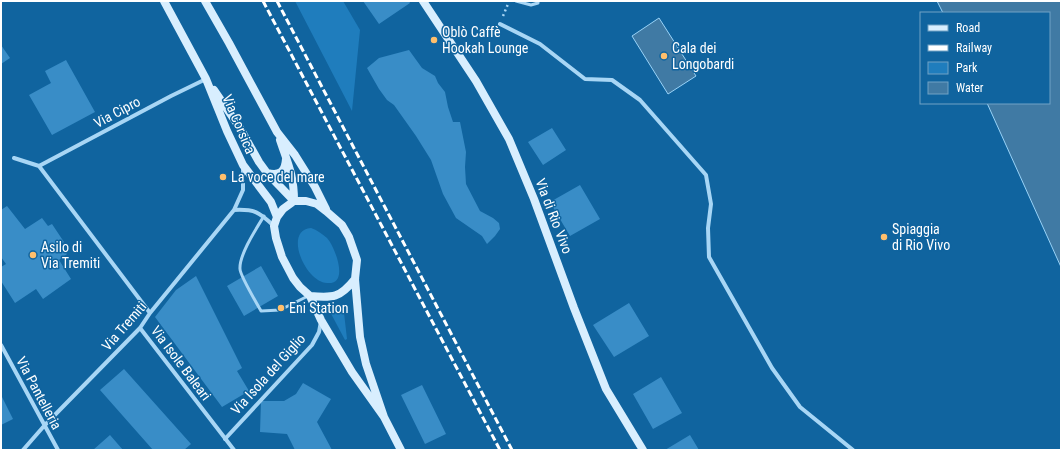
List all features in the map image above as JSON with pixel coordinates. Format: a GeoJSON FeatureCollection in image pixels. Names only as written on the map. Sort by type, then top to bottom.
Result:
{"type":"FeatureCollection","features":[{"type":"Feature","properties":{"kind":"main road","name":"Via Corsica"},"geometry":{"type":"LineString","coordinates":[[164,1],[206,79],[226,131],[243,165],[271,202],[277,217]]}},
{"type":"Feature","properties":{"kind":"main road"},"geometry":{"type":"LineString","coordinates":[[205,1],[277,132],[295,155],[315,188],[326,210]]}},
{"type":"Feature","properties":{"kind":"main road","name":"Via di Rio Vivo"},"geometry":{"type":"LineString","coordinates":[[423,1],[476,80],[509,139],[534,199],[574,308],[606,389],[643,450]]}},
{"type":"Feature","properties":{"kind":"main road","name":"Via Corsica"},"geometry":{"type":"LineString","coordinates":[[206,79],[240,128],[259,162],[267,173],[294,201]]}},
{"type":"Feature","properties":{"kind":"main road"},"geometry":{"type":"LineString","coordinates":[[277,132],[290,167],[294,184],[294,201]]}},
{"type":"Feature","properties":{"kind":"main road"},"geometry":{"type":"LineString","coordinates":[[267,173],[274,175],[281,172],[286,166],[286,159]]}},
{"type":"Feature","properties":{"kind":"main road"},"geometry":{"type":"LineString","coordinates":[[384,417],[366,364],[360,337],[355,279],[357,260],[349,237],[342,225],[317,204],[306,201],[294,201],[282,209],[274,226],[282,257],[293,278],[310,296],[321,320],[352,372],[384,417],[401,450]]}},
{"type":"Feature","properties":{"kind":"main road"},"geometry":{"type":"LineString","coordinates":[[310,296],[323,297],[338,295],[347,289],[355,279]]}},
{"type":"Feature","properties":{"kind":"street"},"geometry":{"type":"LineString","coordinates":[[500,24],[540,44],[585,79],[612,80],[640,100],[706,175],[711,204],[708,228],[709,257],[772,368],[800,407],[854,450]]}},
{"type":"Feature","properties":{"kind":"street","name":"Via Cipro"},"geometry":{"type":"LineString","coordinates":[[39,166],[206,79]]}},
{"type":"Feature","properties":{"kind":"street"},"geometry":{"type":"LineString","coordinates":[[14,158],[39,166]]}},
{"type":"Feature","properties":{"kind":"street","name":"Via Tremiti"},"geometry":{"type":"LineString","coordinates":[[23,450],[44,426],[140,328],[150,313],[234,210],[243,190],[243,165]]}},
{"type":"Feature","properties":{"kind":"street","name":"Via Isole Baleari"},"geometry":{"type":"LineString","coordinates":[[39,166],[150,313]]}},
{"type":"Feature","properties":{"kind":"street"},"geometry":{"type":"LineString","coordinates":[[234,210],[250,210],[264,216],[274,226]]}},
{"type":"Feature","properties":{"kind":"street","name":"Via Isola del Giglio"},"geometry":{"type":"LineString","coordinates":[[225,439],[312,345],[319,332],[321,320]]}},
{"type":"Feature","properties":{"kind":"street","name":"Via Isole Baleari"},"geometry":{"type":"LineString","coordinates":[[140,328],[234,450]]}},
{"type":"Feature","properties":{"kind":"street","name":"Via Pantelleria"},"geometry":{"type":"LineString","coordinates":[[1,346],[58,450]]}},
{"type":"Feature","properties":{"kind":"lane"},"geometry":{"type":"LineString","coordinates":[[516,1],[531,5],[538,3],[538,1]]}},
{"type":"Feature","properties":{"kind":"lane"},"geometry":{"type":"LineString","coordinates":[[264,216],[249,241],[241,262],[240,270],[261,311],[280,310],[310,296]]}},
{"type":"Feature","properties":{"kind":"path"},"geometry":{"type":"LineString","coordinates":[[500,24],[509,1]]}},
{"type":"Feature","properties":{"kind":"green space"},"geometry":{"type":"Polygon","coordinates":[[[295,1],[343,1],[360,30],[352,111],[295,1]]]}},
{"type":"Feature","properties":{"kind":"green space"},"geometry":{"type":"Polygon","coordinates":[[[311,228],[327,238],[334,249],[339,265],[339,272],[338,278],[334,282],[327,283],[319,280],[311,274],[300,256],[298,246],[299,237],[303,231],[311,228]]]}},
{"type":"Feature","properties":{"kind":"green space"},"geometry":{"type":"Polygon","coordinates":[[[343,304],[347,339],[345,340],[328,308],[334,308],[343,304]]]}},
{"type":"Feature","properties":{"kind":"water"},"geometry":{"type":"Polygon","coordinates":[[[937,1],[1061,1],[1061,267],[987,104],[1050,104],[1050,12],[942,12],[937,1]]]}},
{"type":"Feature","properties":{"kind":"water","name":"Cala dei Longobardi"},"geometry":{"type":"Polygon","coordinates":[[[659,18],[696,76],[668,94],[632,36],[659,18]]]}},
{"type":"Feature","properties":{"kind":"building"},"geometry":{"type":"Polygon","coordinates":[[[363,1],[409,1],[410,3],[379,24],[363,1]]]}},
{"type":"Feature","properties":{"kind":"building"},"geometry":{"type":"Polygon","coordinates":[[[1,45],[10,58],[1,64],[1,45]]]}},
{"type":"Feature","properties":{"kind":"building"},"geometry":{"type":"Polygon","coordinates":[[[409,50],[422,68],[435,76],[445,92],[453,122],[460,122],[466,152],[466,184],[480,211],[499,223],[500,229],[487,244],[482,236],[456,218],[443,194],[431,160],[394,105],[387,100],[379,89],[367,68],[379,58],[409,50]]]}},
{"type":"Feature","properties":{"kind":"building"},"geometry":{"type":"Polygon","coordinates":[[[66,60],[95,112],[52,135],[29,95],[51,83],[45,71],[66,60]]]}},
{"type":"Feature","properties":{"kind":"building"},"geometry":{"type":"Polygon","coordinates":[[[552,128],[566,150],[543,165],[528,142],[552,128]]]}},
{"type":"Feature","properties":{"kind":"building"},"geometry":{"type":"Polygon","coordinates":[[[580,185],[600,219],[570,236],[550,202],[580,185]]]}},
{"type":"Feature","properties":{"kind":"building","name":"Asilo di Via Tremiti"},"geometry":{"type":"Polygon","coordinates":[[[7,206],[25,229],[42,218],[48,226],[52,224],[64,242],[60,245],[67,254],[59,260],[71,279],[43,299],[36,289],[15,303],[1,281],[1,267],[6,264],[1,257],[1,210],[7,206]]]}},
{"type":"Feature","properties":{"kind":"building"},"geometry":{"type":"Polygon","coordinates":[[[261,266],[278,296],[244,316],[227,286],[261,266]]]}},
{"type":"Feature","properties":{"kind":"building"},"geometry":{"type":"Polygon","coordinates":[[[196,276],[242,368],[237,371],[249,391],[222,407],[155,317],[176,290],[196,276]]]}},
{"type":"Feature","properties":{"kind":"building"},"geometry":{"type":"Polygon","coordinates":[[[629,303],[649,336],[614,357],[593,325],[629,303]]]}},
{"type":"Feature","properties":{"kind":"building"},"geometry":{"type":"Polygon","coordinates":[[[124,369],[191,444],[184,450],[153,450],[100,390],[124,369]]]}},
{"type":"Feature","properties":{"kind":"building"},"geometry":{"type":"Polygon","coordinates":[[[661,377],[682,413],[653,429],[633,394],[661,377]]]}},
{"type":"Feature","properties":{"kind":"building"},"geometry":{"type":"Polygon","coordinates":[[[303,383],[331,399],[317,422],[332,450],[295,450],[287,434],[260,432],[261,401],[284,401],[296,394],[303,383]]]}},
{"type":"Feature","properties":{"kind":"building"},"geometry":{"type":"Polygon","coordinates":[[[422,385],[446,434],[425,444],[401,395],[422,385]]]}},
{"type":"Feature","properties":{"kind":"building"},"geometry":{"type":"Polygon","coordinates":[[[1,395],[13,419],[1,425],[1,395]]]}},
{"type":"Feature","properties":{"kind":"building"},"geometry":{"type":"Polygon","coordinates":[[[110,435],[123,450],[93,450],[110,435]]]}},
{"type":"Feature","properties":{"kind":"building"},"geometry":{"type":"Polygon","coordinates":[[[690,435],[699,450],[665,450],[690,435]]]}},
{"type":"Feature","properties":{"kind":"railway"},"geometry":{"type":"LineString","coordinates":[[263,1],[500,450]]}},
{"type":"Feature","properties":{"kind":"railway"},"geometry":{"type":"LineString","coordinates":[[277,1],[512,450]]}},
{"type":"Feature","properties":{"kind":"place","name":"Oblò Caffè Hookah Lounge"},"geometry":{"type":"Point","coordinates":[434,40]}},
{"type":"Feature","properties":{"kind":"place","name":"Cala dei Longobardi"},"geometry":{"type":"Point","coordinates":[664,56]}},
{"type":"Feature","properties":{"kind":"place","name":"La voce del mare"},"geometry":{"type":"Point","coordinates":[223,177]}},
{"type":"Feature","properties":{"kind":"place","name":"Spiaggia di Rio Vivo"},"geometry":{"type":"Point","coordinates":[884,237]}},
{"type":"Feature","properties":{"kind":"place","name":"Asilo di Via Tremiti"},"geometry":{"type":"Point","coordinates":[33,255]}},
{"type":"Feature","properties":{"kind":"place","name":"Eni Station"},"geometry":{"type":"Point","coordinates":[281,308]}}]}
